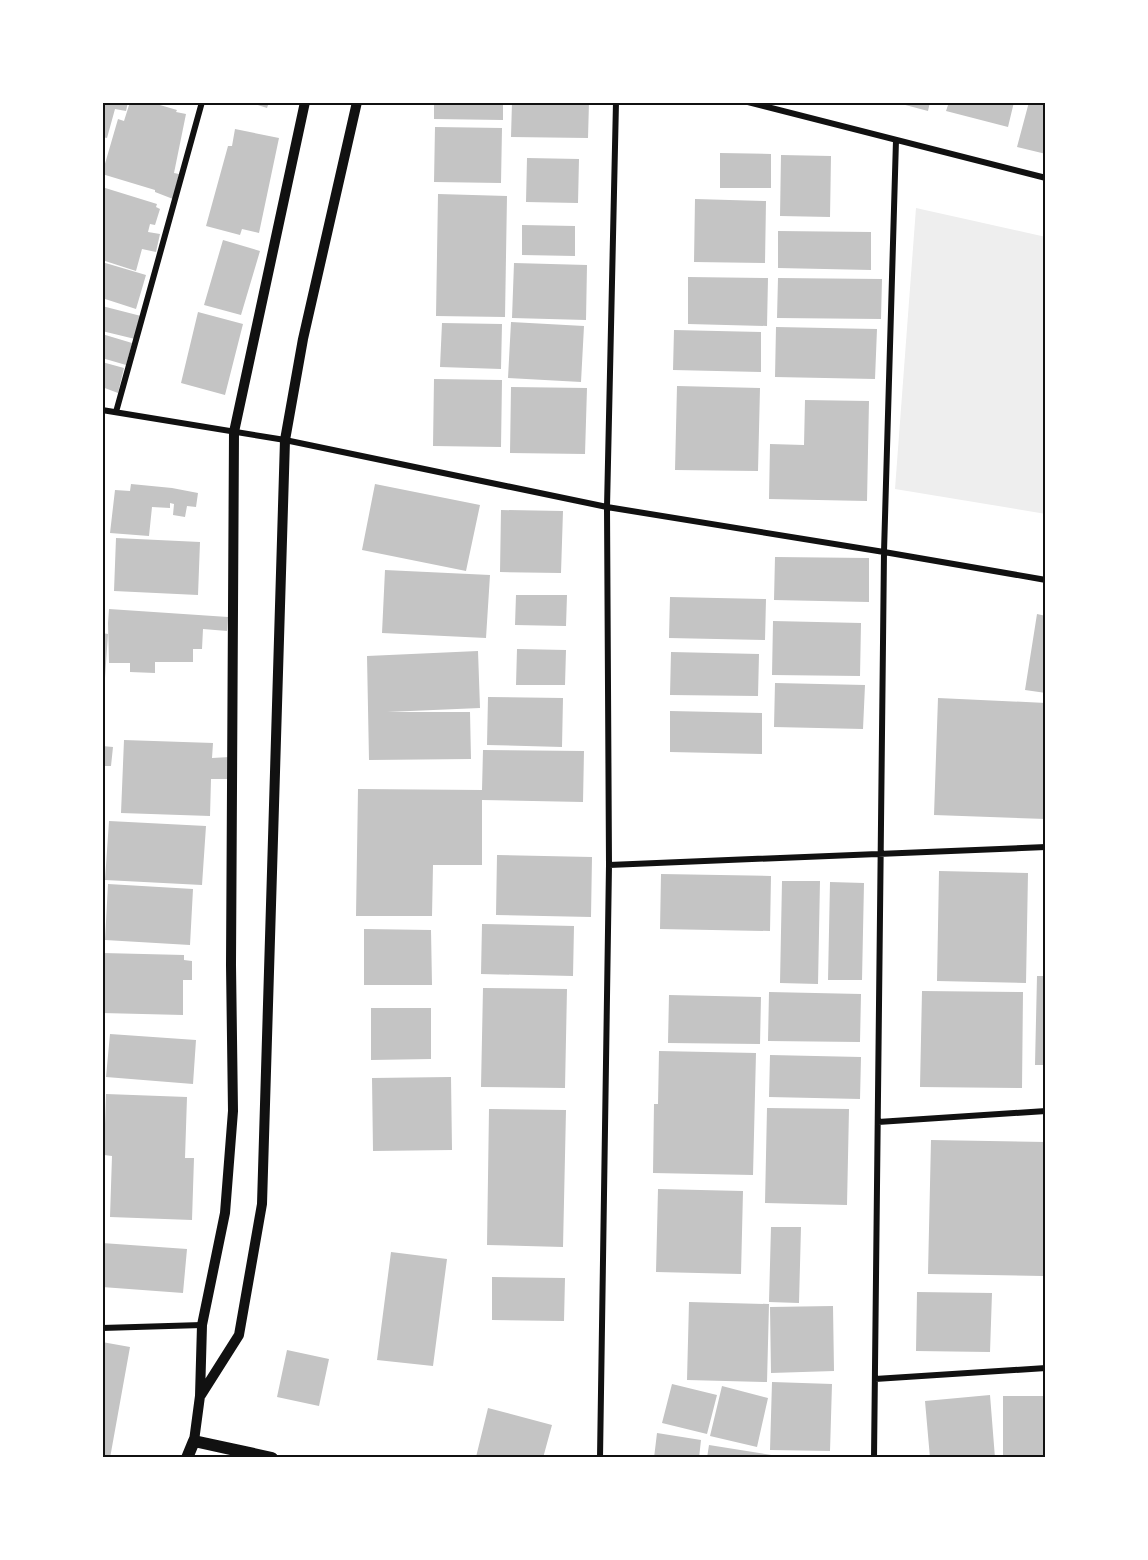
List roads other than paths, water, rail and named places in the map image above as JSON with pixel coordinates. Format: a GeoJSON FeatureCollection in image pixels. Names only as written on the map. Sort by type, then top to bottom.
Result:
{"type":"FeatureCollection","features":[{"type":"Feature","properties":{"kind":"main road"},"geometry":{"type":"LineString","coordinates":[[188,1458],[194,1441]]}},
{"type":"Feature","properties":{"kind":"main road"},"geometry":{"type":"LineString","coordinates":[[194,1441],[199,1458]]}},
{"type":"Feature","properties":{"kind":"main road"},"geometry":{"type":"LineString","coordinates":[[194,1441],[272,1458]]}},
{"type":"Feature","properties":{"kind":"street"},"geometry":{"type":"LineString","coordinates":[[116,412],[202,102]]}},
{"type":"Feature","properties":{"kind":"street"},"geometry":{"type":"LineString","coordinates":[[194,1441],[200,1396],[202,1325],[225,1213],[233,1110],[231,965],[234,432],[305,102]]}},
{"type":"Feature","properties":{"kind":"street"},"geometry":{"type":"LineString","coordinates":[[200,1396],[239,1335],[262,1204],[285,441],[303,339],[357,102]]}},
{"type":"Feature","properties":{"kind":"street"},"geometry":{"type":"LineString","coordinates":[[600,1458],[609,865],[607,507],[616,102]]}},
{"type":"Feature","properties":{"kind":"street"},"geometry":{"type":"LineString","coordinates":[[748,102],[1046,178]]}},
{"type":"Feature","properties":{"kind":"street"},"geometry":{"type":"LineString","coordinates":[[874,1458],[884,552],[896,140]]}},
{"type":"Feature","properties":{"kind":"street"},"geometry":{"type":"LineString","coordinates":[[102,410],[285,441],[607,507],[1046,580]]}},
{"type":"Feature","properties":{"kind":"street"},"geometry":{"type":"LineString","coordinates":[[609,865],[1046,847]]}},
{"type":"Feature","properties":{"kind":"street"},"geometry":{"type":"LineString","coordinates":[[878,1122],[1046,1112]]}},
{"type":"Feature","properties":{"kind":"street"},"geometry":{"type":"LineString","coordinates":[[102,1328],[202,1325]]}},
{"type":"Feature","properties":{"kind":"street"},"geometry":{"type":"LineString","coordinates":[[875,1379],[1046,1368]]}}]}
